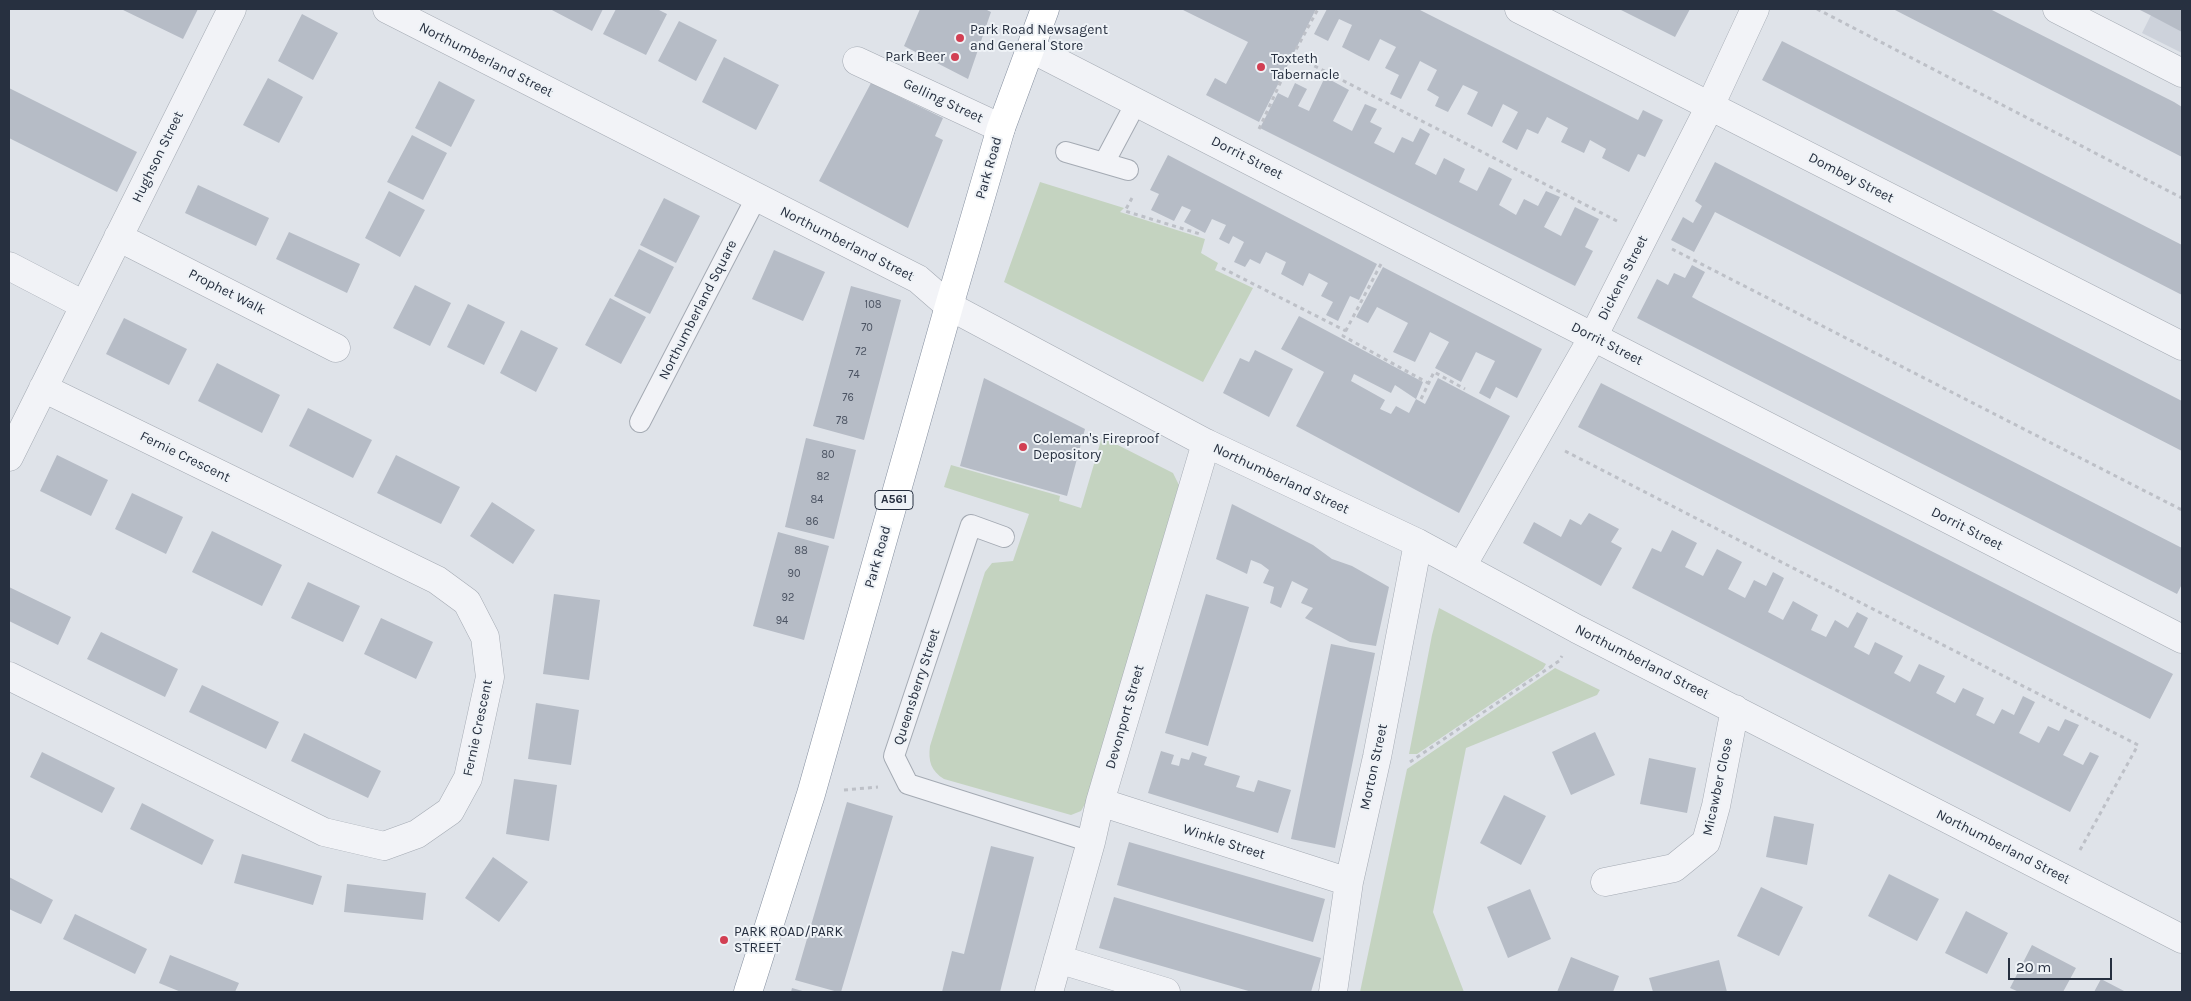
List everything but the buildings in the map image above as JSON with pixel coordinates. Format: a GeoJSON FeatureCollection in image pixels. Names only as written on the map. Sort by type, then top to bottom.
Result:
{"type":"FeatureCollection","features":[{"type":"Feature","properties":{"kind":"highway","name":"Park Road"},"geometry":{"type":"LineString","coordinates":[[748,992],[811,794],[1001,128],[1032,49],[1045,9]]}},
{"type":"Feature","properties":{"kind":"street","name":"Hughson Street"},"geometry":{"type":"LineString","coordinates":[[9,457],[232,9]]}},
{"type":"Feature","properties":{"kind":"street","name":"Northumberland Street"},"geometry":{"type":"LineString","coordinates":[[387,9],[918,279],[949,306],[1206,443],[1418,543],[1577,629],[2182,939]]}},
{"type":"Feature","properties":{"kind":"street","name":"Dombey Street"},"geometry":{"type":"LineString","coordinates":[[1519,9],[2182,346]]}},
{"type":"Feature","properties":{"kind":"street","name":"Dickens Street"},"geometry":{"type":"LineString","coordinates":[[1462,566],[1593,337],[1710,106],[1756,9]]}},
{"type":"Feature","properties":{"kind":"street"},"geometry":{"type":"LineString","coordinates":[[2058,9],[2182,73]]}},
{"type":"Feature","properties":{"kind":"street","name":"Dorrit Street"},"geometry":{"type":"LineString","coordinates":[[1032,49],[1137,101],[2182,639]]}},
{"type":"Feature","properties":{"kind":"street","name":"Gelling Street"},"geometry":{"type":"LineString","coordinates":[[857,61],[1001,128]]}},
{"type":"Feature","properties":{"kind":"street","name":"Prophet Walk"},"geometry":{"type":"LineString","coordinates":[[118,237],[336,348]]}},
{"type":"Feature","properties":{"kind":"street"},"geometry":{"type":"LineString","coordinates":[[9,266],[84,306]]}},
{"type":"Feature","properties":{"kind":"street","name":"Fernie Crescent"},"geometry":{"type":"LineString","coordinates":[[9,676],[324,832],[384,846],[417,834],[450,810],[468,778],[490,677],[485,637],[467,602],[437,580],[43,388]]}},
{"type":"Feature","properties":{"kind":"street","name":"Devonport Street"},"geometry":{"type":"LineString","coordinates":[[1049,992],[1092,842],[1100,802],[1206,443]]}},
{"type":"Feature","properties":{"kind":"street","name":"Morton Street"},"geometry":{"type":"LineString","coordinates":[[1333,992],[1348,882],[1377,757],[1418,543]]}},
{"type":"Feature","properties":{"kind":"street","name":"Micawber Close"},"geometry":{"type":"LineString","coordinates":[[1605,882],[1674,868],[1706,842],[1716,806],[1734,710]]}},
{"type":"Feature","properties":{"kind":"street","name":"Winkle Street"},"geometry":{"type":"LineString","coordinates":[[1100,802],[1348,882]]}},
{"type":"Feature","properties":{"kind":"street"},"geometry":{"type":"LineString","coordinates":[[1058,958],[1166,992]]}},
{"type":"Feature","properties":{"kind":"lane"},"geometry":{"type":"LineString","coordinates":[[1104,163],[1137,101]]}},
{"type":"Feature","properties":{"kind":"lane"},"geometry":{"type":"LineString","coordinates":[[1066,152],[1128,170]]}},
{"type":"Feature","properties":{"kind":"lane","name":"Northumberland Square"},"geometry":{"type":"LineString","coordinates":[[640,422],[756,198]]}},
{"type":"Feature","properties":{"kind":"lane","name":"Queensberry Street"},"geometry":{"type":"LineString","coordinates":[[908,784],[894,756],[970,525],[1004,537]]}},
{"type":"Feature","properties":{"kind":"lane"},"geometry":{"type":"LineString","coordinates":[[908,784],[1092,842]]}},
{"type":"Feature","properties":{"kind":"path"},"geometry":{"type":"LineString","coordinates":[[1246,157],[1293,55],[1318,9]]}},
{"type":"Feature","properties":{"kind":"path"},"geometry":{"type":"LineString","coordinates":[[1818,9],[2182,198]]}},
{"type":"Feature","properties":{"kind":"path"},"geometry":{"type":"LineString","coordinates":[[1293,55],[2182,510]]}},
{"type":"Feature","properties":{"kind":"path"},"geometry":{"type":"LineString","coordinates":[[1134,194],[1125,211],[1200,234]]}},
{"type":"Feature","properties":{"kind":"path"},"geometry":{"type":"LineString","coordinates":[[1396,234],[1343,336],[1428,383]]}},
{"type":"Feature","properties":{"kind":"path"},"geometry":{"type":"LineString","coordinates":[[1222,268],[1346,331]]}},
{"type":"Feature","properties":{"kind":"path"},"geometry":{"type":"LineString","coordinates":[[1420,398],[1434,372],[1465,389]]}},
{"type":"Feature","properties":{"kind":"path"},"geometry":{"type":"LineString","coordinates":[[1536,436],[2138,745],[2064,878]]}},
{"type":"Feature","properties":{"kind":"path"},"geometry":{"type":"LineString","coordinates":[[1377,757],[1408,763],[1559,661],[1577,629]]}},
{"type":"Feature","properties":{"kind":"path"},"geometry":{"type":"LineString","coordinates":[[811,794],[908,784]]}},
{"type":"Feature","properties":{"kind":"shaded area"},"geometry":{"type":"Polygon","coordinates":[[[2154,9],[2182,9],[2182,53],[2142,33],[2154,9]]]}},
{"type":"Feature","properties":{"kind":"green space"},"geometry":{"type":"Polygon","coordinates":[[[1040,182],[1124,208],[1120,212],[1205,239],[1201,253],[1218,263],[1215,270],[1253,288],[1203,382],[1004,282],[1040,182]]]}},
{"type":"Feature","properties":{"kind":"green space"},"geometry":{"type":"Polygon","coordinates":[[[1102,437],[1173,473],[1179,485],[1085,804],[1081,811],[1071,815],[944,779],[936,773],[931,765],[930,746],[985,572],[992,563],[1013,561],[1029,514],[944,487],[951,465],[1060,496],[1059,501],[1081,508],[1102,437]]]}},
{"type":"Feature","properties":{"kind":"green space"},"geometry":{"type":"Polygon","coordinates":[[[1439,608],[1546,664],[1543,669],[1417,754],[1409,754],[1432,635],[1439,608]]]}},
{"type":"Feature","properties":{"kind":"green space"},"geometry":{"type":"Polygon","coordinates":[[[1555,668],[1600,690],[1597,695],[1466,748],[1433,912],[1464,992],[1360,992],[1407,769],[1555,668]]]}},
{"type":"Feature","properties":{"kind":"place","name":"Park Road Newsagent and General Store"},"geometry":{"type":"Point","coordinates":[960,38]}},
{"type":"Feature","properties":{"kind":"place","name":"Park Beer"},"geometry":{"type":"Point","coordinates":[955,57]}},
{"type":"Feature","properties":{"kind":"place","name":"Toxteth Tabernacle"},"geometry":{"type":"Point","coordinates":[1261,67]}},
{"type":"Feature","properties":{"kind":"place","name":"Coleman's Fireproof Depository"},"geometry":{"type":"Point","coordinates":[1023,447]}},
{"type":"Feature","properties":{"kind":"place","name":"PARK ROAD/PARK STREET"},"geometry":{"type":"Point","coordinates":[724,940]}}]}
